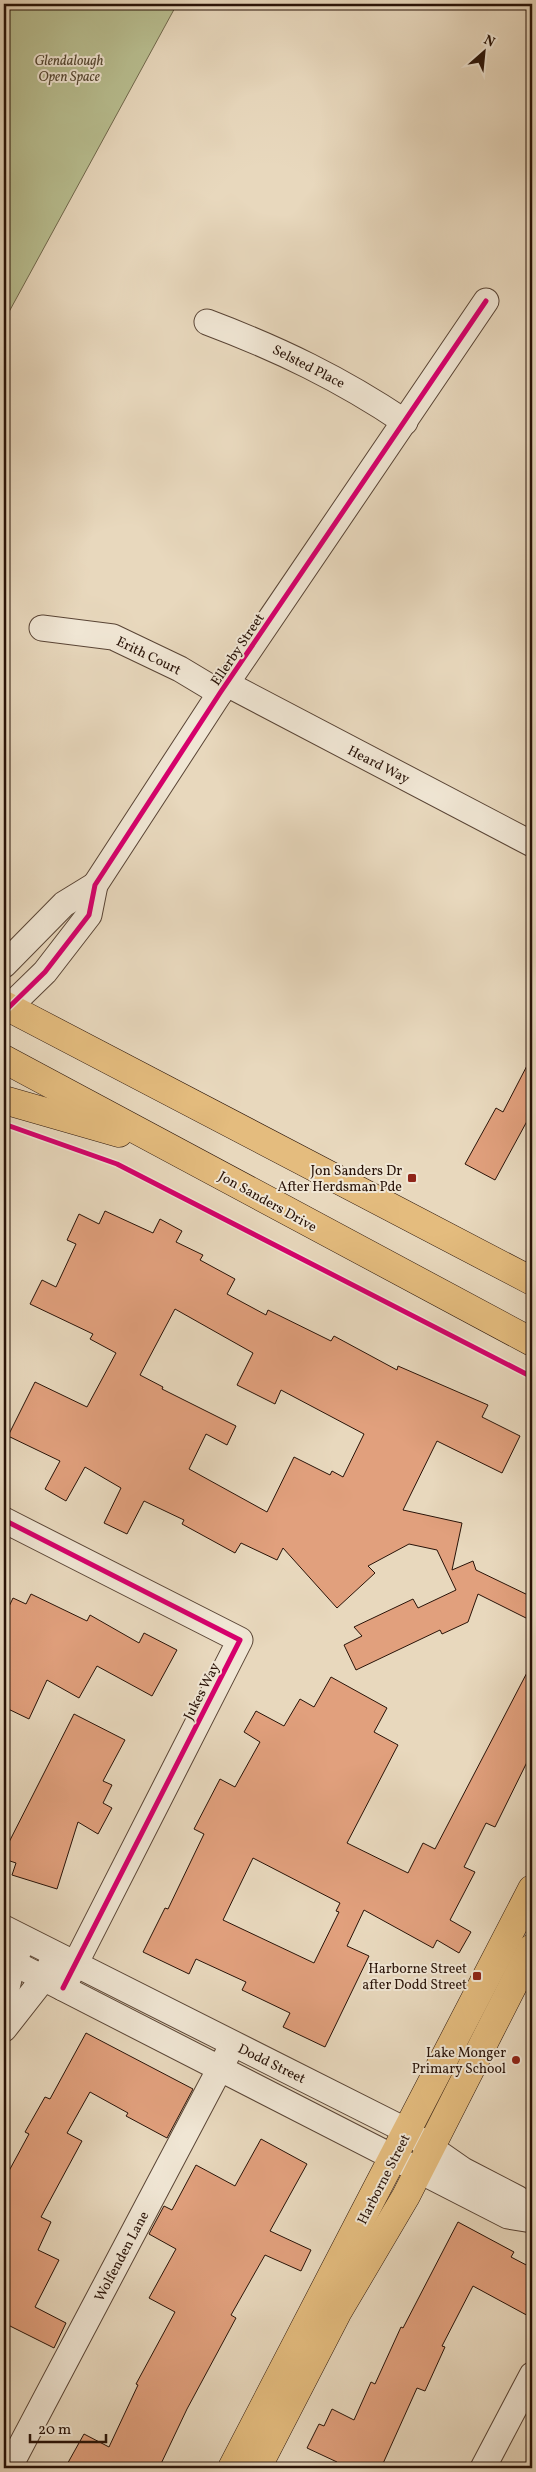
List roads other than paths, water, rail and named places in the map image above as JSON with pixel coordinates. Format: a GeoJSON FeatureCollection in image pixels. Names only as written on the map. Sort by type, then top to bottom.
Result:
{"type":"FeatureCollection","features":[{"type":"Feature","properties":{"kind":"main road"},"geometry":{"type":"LineString","coordinates":[[5,1008],[532,1282]]}},
{"type":"Feature","properties":{"kind":"main road","name":"Jon Sanders Drive"},"geometry":{"type":"LineString","coordinates":[[4,1059],[428,1288],[532,1342]]}},
{"type":"Feature","properties":{"kind":"main road"},"geometry":{"type":"LineString","coordinates":[[4,1100],[168,1147]]}},
{"type":"Feature","properties":{"kind":"main road","name":"Harborne Street"},"geometry":{"type":"LineString","coordinates":[[232,2468],[532,1889]]}},
{"type":"Feature","properties":{"kind":"main road","name":"Harborne Street"},"geometry":{"type":"LineString","coordinates":[[257,2468],[337,2313],[425,2159],[532,1948]]}},
{"type":"Feature","properties":{"kind":"street","name":"Ellerby Street"},"geometry":{"type":"LineString","coordinates":[[5,1008],[45,972],[89,915],[95,885],[224,689],[486,301]]}},
{"type":"Feature","properties":{"kind":"street","name":"Selsted Place"},"geometry":{"type":"LineString","coordinates":[[207,322],[266,344],[309,364],[360,392],[405,422]]}},
{"type":"Feature","properties":{"kind":"street","name":"Erith Court"},"geometry":{"type":"LineString","coordinates":[[42,628],[113,637],[224,689]]}},
{"type":"Feature","properties":{"kind":"street","name":"Heard Way"},"geometry":{"type":"LineString","coordinates":[[224,689],[532,844]]}},
{"type":"Feature","properties":{"kind":"street","name":"Ellerby Street"},"geometry":{"type":"LineString","coordinates":[[4,965],[64,904],[95,885]]}},
{"type":"Feature","properties":{"kind":"street","name":"Jukes Way"},"geometry":{"type":"LineString","coordinates":[[4,1520],[240,1640],[53,1983],[4,2029]]}},
{"type":"Feature","properties":{"kind":"street","name":"Dodd Street"},"geometry":{"type":"LineString","coordinates":[[14,1934],[407,2131],[425,2159],[508,2216],[532,2220]]}},
{"type":"Feature","properties":{"kind":"street"},"geometry":{"type":"LineString","coordinates":[[4,2001],[8,1960],[14,1934]]}},
{"type":"Feature","properties":{"kind":"street","name":"Dodd Street"},"geometry":{"type":"LineString","coordinates":[[8,1960],[394,2158],[425,2159],[463,2170],[518,2198],[532,2211]]}},
{"type":"Feature","properties":{"kind":"street","name":"Wolfenden Lane"},"geometry":{"type":"LineString","coordinates":[[9,2468],[232,2044]]}},
{"type":"Feature","properties":{"kind":"street"},"geometry":{"type":"LineString","coordinates":[[483,2468],[532,2375]]}},
{"type":"Feature","properties":{"kind":"place","name":"Jon Sanders Dr After Herdsman Pde"},"geometry":{"type":"Point","coordinates":[412,1178]}},
{"type":"Feature","properties":{"kind":"place","name":"Harborne Street after Dodd Street"},"geometry":{"type":"Point","coordinates":[477,1976]}},
{"type":"Feature","properties":{"kind":"place","name":"Lake Monger Primary School"},"geometry":{"type":"Point","coordinates":[516,2060]}},
{"type":"Feature","properties":{"kind":"park label","name":"Glendalough Open Space"},"geometry":{"type":"Point","coordinates":[69,68]}}]}
